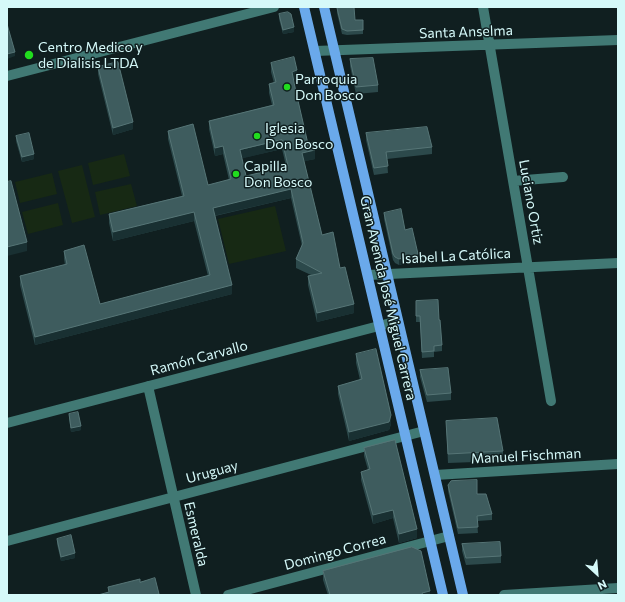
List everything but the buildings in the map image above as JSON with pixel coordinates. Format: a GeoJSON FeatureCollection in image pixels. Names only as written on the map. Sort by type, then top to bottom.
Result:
{"type":"FeatureCollection","features":[{"type":"Feature","properties":{"kind":"main road","name":"Gran Avenida José Miguel Carrera"},"geometry":{"type":"LineString","coordinates":[[304,7],[443,595]]}},
{"type":"Feature","properties":{"kind":"main road","name":"Gran Avenida José Miguel Carrera"},"geometry":{"type":"LineString","coordinates":[[324,7],[463,595]]}},
{"type":"Feature","properties":{"kind":"street"},"geometry":{"type":"LineString","coordinates":[[7,76],[274,7]]}},
{"type":"Feature","properties":{"kind":"street","name":"Luciano Ortiz"},"geometry":{"type":"LineString","coordinates":[[483,7],[551,401]]}},
{"type":"Feature","properties":{"kind":"street","name":"Santa Anselma"},"geometry":{"type":"LineString","coordinates":[[315,51],[618,40]]}},
{"type":"Feature","properties":{"kind":"street"},"geometry":{"type":"LineString","coordinates":[[513,181],[563,177]]}},
{"type":"Feature","properties":{"kind":"street","name":"Isabel La Católica"},"geometry":{"type":"LineString","coordinates":[[368,275],[618,263]]}},
{"type":"Feature","properties":{"kind":"street","name":"Ramón Carvallo"},"geometry":{"type":"LineString","coordinates":[[7,423],[398,321]]}},
{"type":"Feature","properties":{"kind":"street","name":"Esmeralda"},"geometry":{"type":"LineString","coordinates":[[148,386],[196,595]]}},
{"type":"Feature","properties":{"kind":"street","name":"Uruguay"},"geometry":{"type":"LineString","coordinates":[[7,541],[424,431]]}},
{"type":"Feature","properties":{"kind":"street","name":"Manuel Fischman"},"geometry":{"type":"LineString","coordinates":[[435,475],[618,464]]}},
{"type":"Feature","properties":{"kind":"street","name":"Domingo Correa"},"geometry":{"type":"LineString","coordinates":[[228,595],[449,536]]}},
{"type":"Feature","properties":{"kind":"street"},"geometry":{"type":"LineString","coordinates":[[504,595],[618,588]]}},
{"type":"Feature","properties":{"kind":"green space"},"geometry":{"type":"Polygon","coordinates":[[[124,154],[130,176],[93,185],[88,163],[124,154]]]}},
{"type":"Feature","properties":{"kind":"green space"},"geometry":{"type":"Polygon","coordinates":[[[82,165],[95,217],[72,223],[58,171],[82,165]]]}},
{"type":"Feature","properties":{"kind":"green space"},"geometry":{"type":"Polygon","coordinates":[[[52,173],[57,194],[20,203],[15,182],[52,173]]]}},
{"type":"Feature","properties":{"kind":"green space"},"geometry":{"type":"Polygon","coordinates":[[[131,184],[137,206],[100,215],[95,192],[131,184]]]}},
{"type":"Feature","properties":{"kind":"green space"},"geometry":{"type":"Polygon","coordinates":[[[58,203],[63,225],[28,234],[22,212],[58,203]]]}},
{"type":"Feature","properties":{"kind":"green space"},"geometry":{"type":"Polygon","coordinates":[[[275,206],[286,251],[229,264],[218,219],[275,206]]]}},
{"type":"Feature","properties":{"kind":"place","name":"Centro Medico y de Dialisis LTDA"},"geometry":{"type":"Point","coordinates":[29,55]}},
{"type":"Feature","properties":{"kind":"place","name":"Parroquia Don Bosco"},"geometry":{"type":"Point","coordinates":[287,87]}},
{"type":"Feature","properties":{"kind":"place","name":"Iglesia Don Bosco"},"geometry":{"type":"Point","coordinates":[257,136]}},
{"type":"Feature","properties":{"kind":"place","name":"Capilla Don Bosco"},"geometry":{"type":"Point","coordinates":[236,174]}}]}
